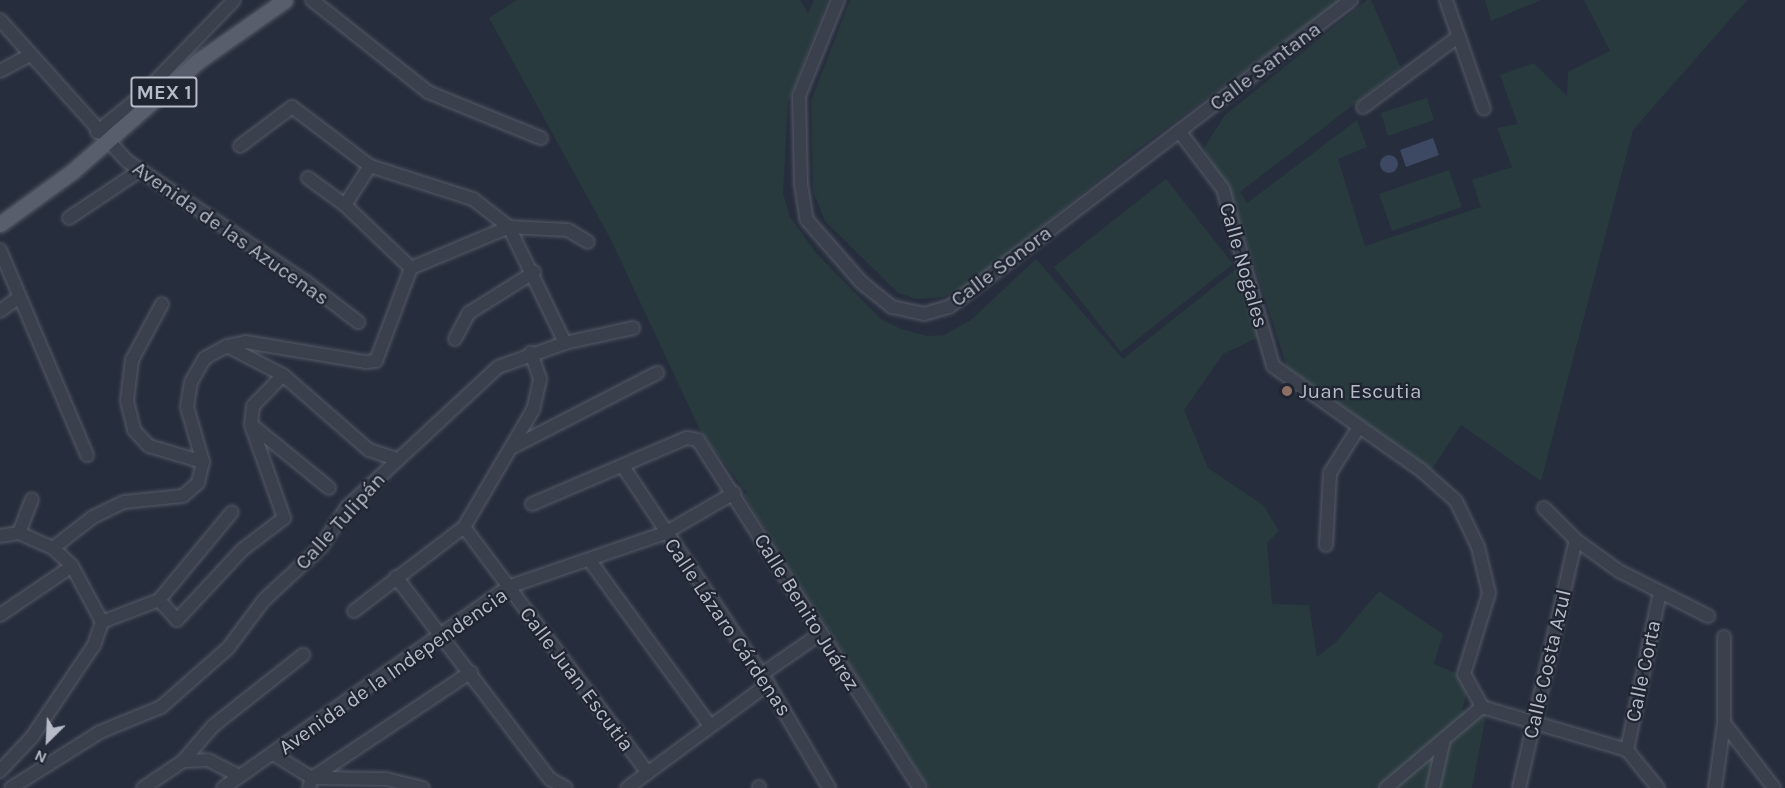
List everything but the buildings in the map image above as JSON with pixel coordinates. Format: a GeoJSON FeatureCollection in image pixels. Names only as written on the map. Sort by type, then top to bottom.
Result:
{"type":"FeatureCollection","features":[{"type":"Feature","properties":{"kind":"main road","name":"MEX 1"},"geometry":{"type":"LineString","coordinates":[[0,224],[49,190],[102,137],[198,62],[285,0]]}},
{"type":"Feature","properties":{"kind":"street"},"geometry":{"type":"LineString","coordinates":[[102,137],[234,0]]}},
{"type":"Feature","properties":{"kind":"street"},"geometry":{"type":"LineString","coordinates":[[312,0],[428,92],[541,138]]}},
{"type":"Feature","properties":{"kind":"street","name":"Calle Sonora"},"geometry":{"type":"LineString","coordinates":[[838,0],[799,96],[801,184],[807,220],[861,282],[892,307],[924,314],[949,307],[1179,131]]}},
{"type":"Feature","properties":{"kind":"street","name":"Calle Santana"},"geometry":{"type":"LineString","coordinates":[[1179,131],[1351,0]]}},
{"type":"Feature","properties":{"kind":"street"},"geometry":{"type":"LineString","coordinates":[[1446,0],[1484,109]]}},
{"type":"Feature","properties":{"kind":"street","name":"Avenida de las Azucenas"},"geometry":{"type":"LineString","coordinates":[[0,20],[28,56],[102,137],[139,171],[306,282],[358,322]]}},
{"type":"Feature","properties":{"kind":"street"},"geometry":{"type":"LineString","coordinates":[[1363,107],[1458,36]]}},
{"type":"Feature","properties":{"kind":"street"},"geometry":{"type":"LineString","coordinates":[[0,71],[28,56]]}},
{"type":"Feature","properties":{"kind":"street"},"geometry":{"type":"LineString","coordinates":[[240,146],[292,107],[370,166],[473,199],[510,227],[534,272],[565,343]]}},
{"type":"Feature","properties":{"kind":"street","name":"Calle Nogales"},"geometry":{"type":"LineString","coordinates":[[1179,131],[1223,189],[1273,366],[1421,470],[1456,501],[1478,547],[1489,593],[1464,674],[1482,707]]}},
{"type":"Feature","properties":{"kind":"street"},"geometry":{"type":"LineString","coordinates":[[345,205],[370,166]]}},
{"type":"Feature","properties":{"kind":"street"},"geometry":{"type":"LineString","coordinates":[[69,218],[139,171]]}},
{"type":"Feature","properties":{"kind":"street"},"geometry":{"type":"LineString","coordinates":[[308,178],[345,205],[411,268]]}},
{"type":"Feature","properties":{"kind":"street"},"geometry":{"type":"LineString","coordinates":[[53,548],[93,517],[124,502],[183,496],[198,483],[203,462],[187,407],[191,381],[205,358],[227,346],[246,342],[376,361],[411,268],[510,227],[568,230],[588,242]]}},
{"type":"Feature","properties":{"kind":"street"},"geometry":{"type":"LineString","coordinates":[[0,250],[18,298],[87,455]]}},
{"type":"Feature","properties":{"kind":"street"},"geometry":{"type":"LineString","coordinates":[[455,339],[470,313],[534,272]]}},
{"type":"Feature","properties":{"kind":"street"},"geometry":{"type":"LineString","coordinates":[[0,311],[18,298]]}},
{"type":"Feature","properties":{"kind":"street"},"geometry":{"type":"LineString","coordinates":[[162,304],[132,360],[127,401],[134,430],[149,446],[203,462]]}},
{"type":"Feature","properties":{"kind":"street","name":"Calle Tulipán"},"geometry":{"type":"LineString","coordinates":[[11,788],[100,732],[161,707],[228,648],[264,600],[321,547],[347,507],[498,367],[531,353],[565,343],[633,328]]}},
{"type":"Feature","properties":{"kind":"street"},"geometry":{"type":"LineString","coordinates":[[227,346],[283,375],[369,450],[397,459]]}},
{"type":"Feature","properties":{"kind":"street"},"geometry":{"type":"LineString","coordinates":[[354,611],[464,527],[515,446],[539,393],[540,379],[531,353]]}},
{"type":"Feature","properties":{"kind":"street"},"geometry":{"type":"LineString","coordinates":[[515,446],[657,373]]}},
{"type":"Feature","properties":{"kind":"street"},"geometry":{"type":"LineString","coordinates":[[159,600],[177,620],[242,550],[285,518],[251,425],[253,406],[283,375]]}},
{"type":"Feature","properties":{"kind":"street"},"geometry":{"type":"LineString","coordinates":[[251,425],[329,488]]}},
{"type":"Feature","properties":{"kind":"street"},"geometry":{"type":"LineString","coordinates":[[1326,545],[1330,474],[1359,427]]}},
{"type":"Feature","properties":{"kind":"street","name":"Calle Benito Juárez"},"geometry":{"type":"LineString","coordinates":[[624,468],[693,438],[734,493],[820,634],[920,788]]}},
{"type":"Feature","properties":{"kind":"street"},"geometry":{"type":"LineString","coordinates":[[532,504],[624,468]]}},
{"type":"Feature","properties":{"kind":"street","name":"Calle Lázaro Cárdenas"},"geometry":{"type":"LineString","coordinates":[[624,468],[665,533],[765,679],[829,788]]}},
{"type":"Feature","properties":{"kind":"street","name":"Avenida de la Independencia"},"geometry":{"type":"LineString","coordinates":[[223,788],[275,754],[440,632],[508,587],[590,561],[665,533],[734,493]]}},
{"type":"Feature","properties":{"kind":"street"},"geometry":{"type":"LineString","coordinates":[[19,533],[32,499]]}},
{"type":"Feature","properties":{"kind":"street"},"geometry":{"type":"LineString","coordinates":[[1544,508],[1576,540],[1619,571],[1708,616]]}},
{"type":"Feature","properties":{"kind":"street"},"geometry":{"type":"LineString","coordinates":[[102,622],[159,600],[232,512]]}},
{"type":"Feature","properties":{"kind":"street","name":"Calle Juan Escutia"},"geometry":{"type":"LineString","coordinates":[[464,527],[648,773]]}},
{"type":"Feature","properties":{"kind":"street"},"geometry":{"type":"LineString","coordinates":[[0,536],[19,533],[53,548],[72,566],[102,622],[94,645],[32,737],[0,771]]}},
{"type":"Feature","properties":{"kind":"street","name":"Calle Costa Azul"},"geometry":{"type":"LineString","coordinates":[[1519,788],[1576,540]]}},
{"type":"Feature","properties":{"kind":"street"},"geometry":{"type":"LineString","coordinates":[[590,561],[710,724]]}},
{"type":"Feature","properties":{"kind":"street"},"geometry":{"type":"LineString","coordinates":[[0,615],[72,566]]}},
{"type":"Feature","properties":{"kind":"street"},"geometry":{"type":"LineString","coordinates":[[396,577],[471,672],[550,779],[566,788]]}},
{"type":"Feature","properties":{"kind":"street","name":"Calle Corta"},"geometry":{"type":"LineString","coordinates":[[1627,750],[1660,592]]}},
{"type":"Feature","properties":{"kind":"street"},"geometry":{"type":"LineString","coordinates":[[627,788],[820,634]]}},
{"type":"Feature","properties":{"kind":"street"},"geometry":{"type":"LineString","coordinates":[[1715,788],[1724,723],[1724,637]]}},
{"type":"Feature","properties":{"kind":"street"},"geometry":{"type":"LineString","coordinates":[[143,788],[183,761],[213,726],[303,656]]}},
{"type":"Feature","properties":{"kind":"street"},"geometry":{"type":"LineString","coordinates":[[310,783],[471,672]]}},
{"type":"Feature","properties":{"kind":"street"},"geometry":{"type":"LineString","coordinates":[[1386,788],[1482,707],[1534,720],[1627,750],[1658,788]]}},
{"type":"Feature","properties":{"kind":"street"},"geometry":{"type":"LineString","coordinates":[[1724,723],[1774,788]]}},
{"type":"Feature","properties":{"kind":"street"},"geometry":{"type":"LineString","coordinates":[[1433,788],[1444,739]]}},
{"type":"Feature","properties":{"kind":"street"},"geometry":{"type":"LineString","coordinates":[[275,754],[310,783],[386,779],[423,788]]}},
{"type":"Feature","properties":{"kind":"street"},"geometry":{"type":"LineString","coordinates":[[183,761],[208,760],[239,776]]}},
{"type":"Feature","properties":{"kind":"shaded area"},"geometry":{"type":"Polygon","coordinates":[[[517,0],[800,0],[808,13],[814,0],[828,0],[788,102],[783,193],[790,217],[817,254],[881,319],[901,329],[927,336],[944,335],[971,320],[1036,259],[1123,359],[1240,266],[1259,337],[1223,354],[1184,410],[1208,468],[1263,505],[1279,531],[1267,543],[1272,604],[1309,605],[1317,657],[1336,642],[1379,591],[1443,634],[1434,664],[1460,675],[1467,693],[1462,710],[1486,715],[1472,788],[929,788],[743,494],[747,493],[701,432],[611,240],[489,18],[517,0]]]}},
{"type":"Feature","properties":{"kind":"shaded area"},"geometry":{"type":"Polygon","coordinates":[[[850,0],[1340,0],[1135,151],[971,283],[943,297],[917,299],[898,293],[825,221],[813,191],[811,101],[850,0]]]}},
{"type":"Feature","properties":{"kind":"shaded area"},"geometry":{"type":"Polygon","coordinates":[[[1367,0],[1371,0],[1401,68],[1240,192],[1247,203],[1357,120],[1367,147],[1338,159],[1365,246],[1481,207],[1472,180],[1512,167],[1497,128],[1518,124],[1500,75],[1534,63],[1567,96],[1568,72],[1610,51],[1584,0],[1747,0],[1633,130],[1541,481],[1461,425],[1432,469],[1287,367],[1234,202],[1204,148],[1225,115],[1367,0]]]}},
{"type":"Feature","properties":{"kind":"shaded area"},"geometry":{"type":"Polygon","coordinates":[[[1485,0],[1541,0],[1491,21],[1485,0]]]}},
{"type":"Feature","properties":{"kind":"shaded area"},"geometry":{"type":"Polygon","coordinates":[[[1427,98],[1434,120],[1388,136],[1381,113],[1427,98]]]}},
{"type":"Feature","properties":{"kind":"shaded area"},"geometry":{"type":"Polygon","coordinates":[[[1449,170],[1462,207],[1392,231],[1379,194],[1449,170]]]}},
{"type":"Feature","properties":{"kind":"shaded area"},"geometry":{"type":"Polygon","coordinates":[[[1166,179],[1233,264],[1121,352],[1054,267],[1166,179]]]}},
{"type":"Feature","properties":{"kind":"water"},"geometry":{"type":"Polygon","coordinates":[[[1433,138],[1439,155],[1406,167],[1400,150],[1433,138]]]}},
{"type":"Feature","properties":{"kind":"water"},"geometry":{"type":"Polygon","coordinates":[[[1389,155],[1395,158],[1398,164],[1395,170],[1389,173],[1383,170],[1380,164],[1383,158],[1389,155]]]}},
{"type":"Feature","properties":{"kind":"place","name":"Juan Escutia"},"geometry":{"type":"Point","coordinates":[1287,391]}}]}
